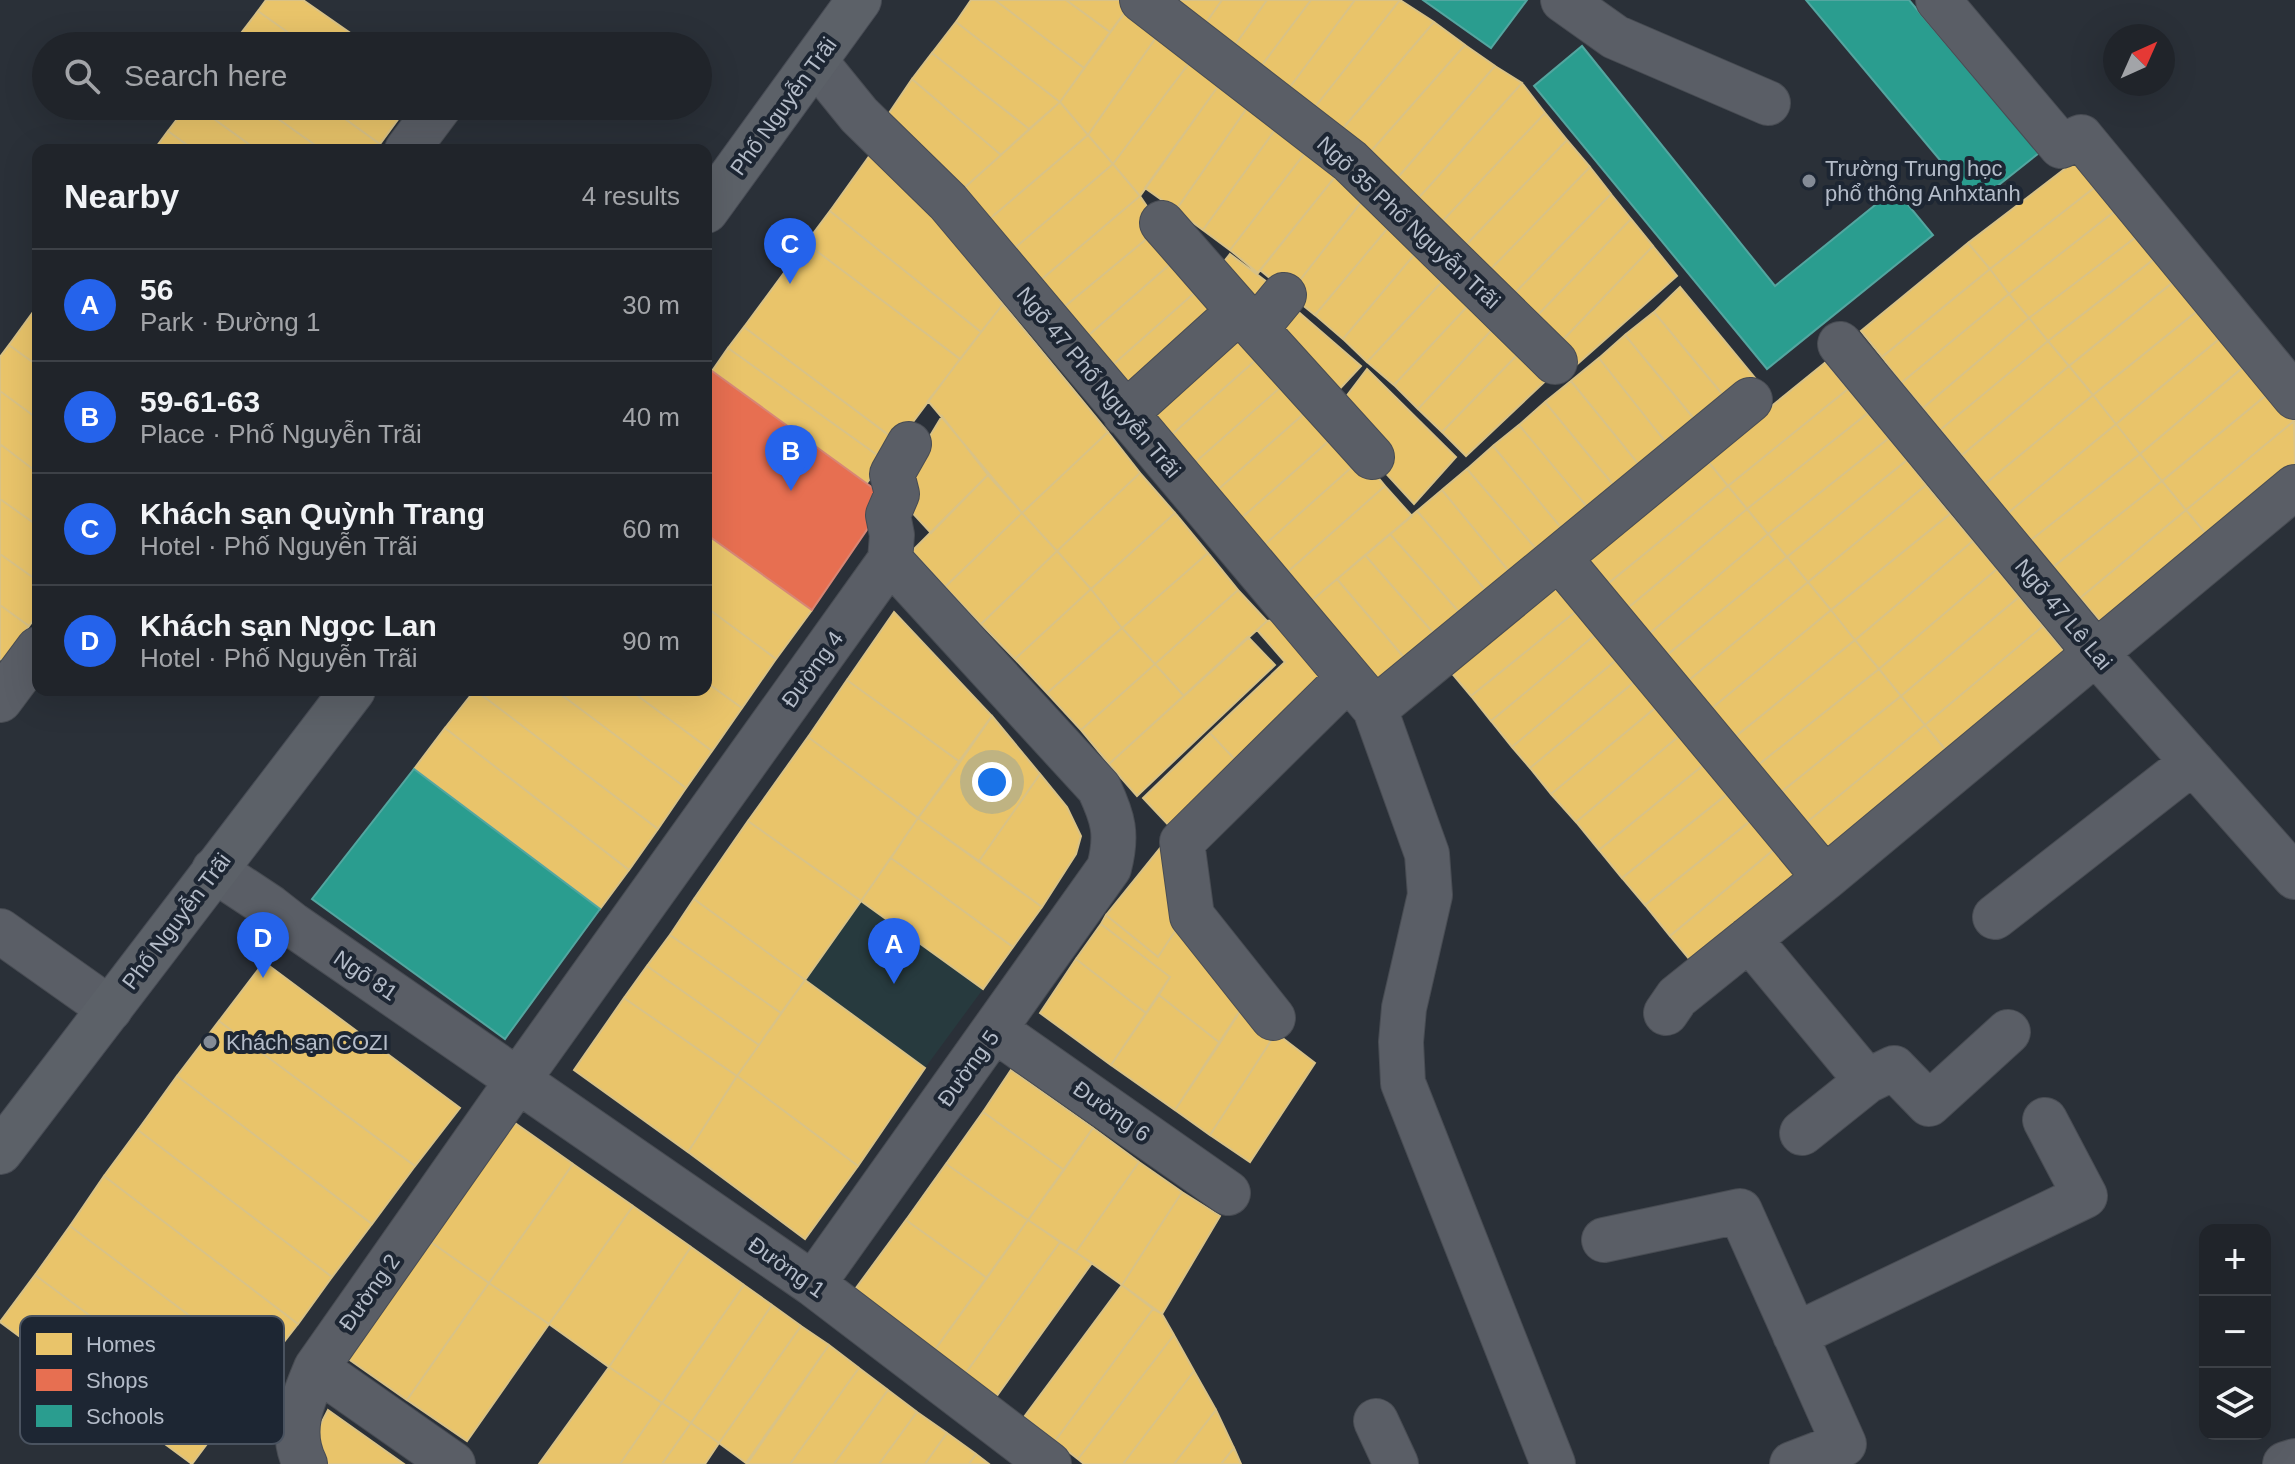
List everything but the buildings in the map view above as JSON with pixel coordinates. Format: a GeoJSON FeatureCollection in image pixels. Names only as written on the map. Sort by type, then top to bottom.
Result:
{"type":"FeatureCollection","features":[{"type":"Feature","properties":{"kind":"main road","name":"Phố Nguyễn Trãi"},"geometry":{"type":"LineString","coordinates":[[712,203],[859,0]]}},
{"type":"Feature","properties":{"kind":"main road","name":"Phố Nguyễn Trãi"},"geometry":{"type":"LineString","coordinates":[[0,1152],[348,696]]}},
{"type":"Feature","properties":{"kind":"street","name":"Ngõ 35 Phố Nguyễn Trãi"},"geometry":{"type":"LineString","coordinates":[[1142,0],[1350,161],[1555,362]]}},
{"type":"Feature","properties":{"kind":"street"},"geometry":{"type":"LineString","coordinates":[[1563,0],[1615,37],[1768,103]]}},
{"type":"Feature","properties":{"kind":"street"},"geometry":{"type":"LineString","coordinates":[[1938,0],[2061,146],[2081,137],[2295,397]]}},
{"type":"Feature","properties":{"kind":"street","name":"Ngõ 47 Phố Nguyễn Trãi"},"geometry":{"type":"LineString","coordinates":[[816,62],[859,115],[948,202],[1361,694]]}},
{"type":"Feature","properties":{"kind":"street"},"geometry":{"type":"LineString","coordinates":[[412,144],[430,120]]}},
{"type":"Feature","properties":{"kind":"street"},"geometry":{"type":"LineString","coordinates":[[1162,223],[1372,457]]}},
{"type":"Feature","properties":{"kind":"street"},"geometry":{"type":"LineString","coordinates":[[1125,414],[1284,295]]}},
{"type":"Feature","properties":{"kind":"street","name":"Ngõ 47 Lê Lai"},"geometry":{"type":"LineString","coordinates":[[1840,344],[2095,652],[2295,877]]}},
{"type":"Feature","properties":{"kind":"street"},"geometry":{"type":"LineString","coordinates":[[1273,1018],[1192,916],[1182,842],[1361,694],[1559,558],[1750,400]]}},
{"type":"Feature","properties":{"kind":"street"},"geometry":{"type":"LineString","coordinates":[[890,560],[892,535],[888,515],[897,494],[892,474],[909,444]]}},
{"type":"Feature","properties":{"kind":"street"},"geometry":{"type":"LineString","coordinates":[[1666,1013],[1677,997],[1825,878],[2295,487]]}},
{"type":"Feature","properties":{"kind":"street"},"geometry":{"type":"LineString","coordinates":[[1559,558],[1825,878]]}},
{"type":"Feature","properties":{"kind":"street","name":"Đường 5"},"geometry":{"type":"LineString","coordinates":[[813,1284],[1109,868],[1114,847],[1113,817],[1099,788],[890,560]]}},
{"type":"Feature","properties":{"kind":"street","name":"Đường 4"},"geometry":{"type":"LineString","coordinates":[[518,1080],[890,560]]}},
{"type":"Feature","properties":{"kind":"street"},"geometry":{"type":"LineString","coordinates":[[0,700],[32,657]]}},
{"type":"Feature","properties":{"kind":"street"},"geometry":{"type":"LineString","coordinates":[[1361,694],[1427,854],[1430,895],[1404,1008],[1401,1042],[1403,1083],[1553,1464]]}},
{"type":"Feature","properties":{"kind":"street"},"geometry":{"type":"LineString","coordinates":[[1995,917],[2193,762]]}},
{"type":"Feature","properties":{"kind":"street","name":"Ngõ 81"},"geometry":{"type":"LineString","coordinates":[[214,870],[518,1080]]}},
{"type":"Feature","properties":{"kind":"street"},"geometry":{"type":"LineString","coordinates":[[0,931],[110,1009]]}},
{"type":"Feature","properties":{"kind":"street"},"geometry":{"type":"LineString","coordinates":[[1749,939],[1867,1081]]}},
{"type":"Feature","properties":{"kind":"street","name":"Đường 6"},"geometry":{"type":"LineString","coordinates":[[995,1030],[1228,1193]]}},
{"type":"Feature","properties":{"kind":"street"},"geometry":{"type":"LineString","coordinates":[[1802,1133],[1867,1081],[1894,1068],[1929,1104],[2008,1032]]}},
{"type":"Feature","properties":{"kind":"street","name":"Đường 1"},"geometry":{"type":"LineString","coordinates":[[518,1080],[813,1284],[1049,1464]]}},
{"type":"Feature","properties":{"kind":"street","name":"Đường 2"},"geometry":{"type":"LineString","coordinates":[[305,1464],[299,1452],[297,1415],[316,1368],[518,1080]]}},
{"type":"Feature","properties":{"kind":"street"},"geometry":{"type":"LineString","coordinates":[[1795,1335],[2085,1196],[2045,1120]]}},
{"type":"Feature","properties":{"kind":"street"},"geometry":{"type":"LineString","coordinates":[[1604,1240],[1740,1211],[1844,1444],[1792,1464]]}},
{"type":"Feature","properties":{"kind":"street"},"geometry":{"type":"LineString","coordinates":[[316,1368],[453,1464]]}},
{"type":"Feature","properties":{"kind":"street"},"geometry":{"type":"LineString","coordinates":[[1376,1421],[1396,1464]]}},
{"type":"Feature","properties":{"kind":"street"},"geometry":{"type":"LineString","coordinates":[[2285,1464],[2295,1461]]}},
{"type":"Feature","properties":{"kind":"green space"},"geometry":{"type":"Polygon","coordinates":[[[861,901],[983,989],[925,1068],[805,980],[861,901]]]}},
{"type":"Feature","properties":{"kind":"place","name":"Trường Trung học phổ thông Anhxtanh"},"geometry":{"type":"Point","coordinates":[1809,181]}},
{"type":"Feature","properties":{"kind":"place","name":"Khách sạn Quỳnh Trang"},"geometry":{"type":"Point","coordinates":[790,284]}},
{"type":"Feature","properties":{"kind":"place","name":"59-61-63"},"geometry":{"type":"Point","coordinates":[791,491]}},
{"type":"Feature","properties":{"kind":"place","name":"Khách sạn Ngọc Lan"},"geometry":{"type":"Point","coordinates":[263,978]}},
{"type":"Feature","properties":{"kind":"place","name":"56"},"geometry":{"type":"Point","coordinates":[894,984]}},
{"type":"Feature","properties":{"kind":"place","name":"Khách sạn COZI"},"geometry":{"type":"Point","coordinates":[210,1042]}}]}
